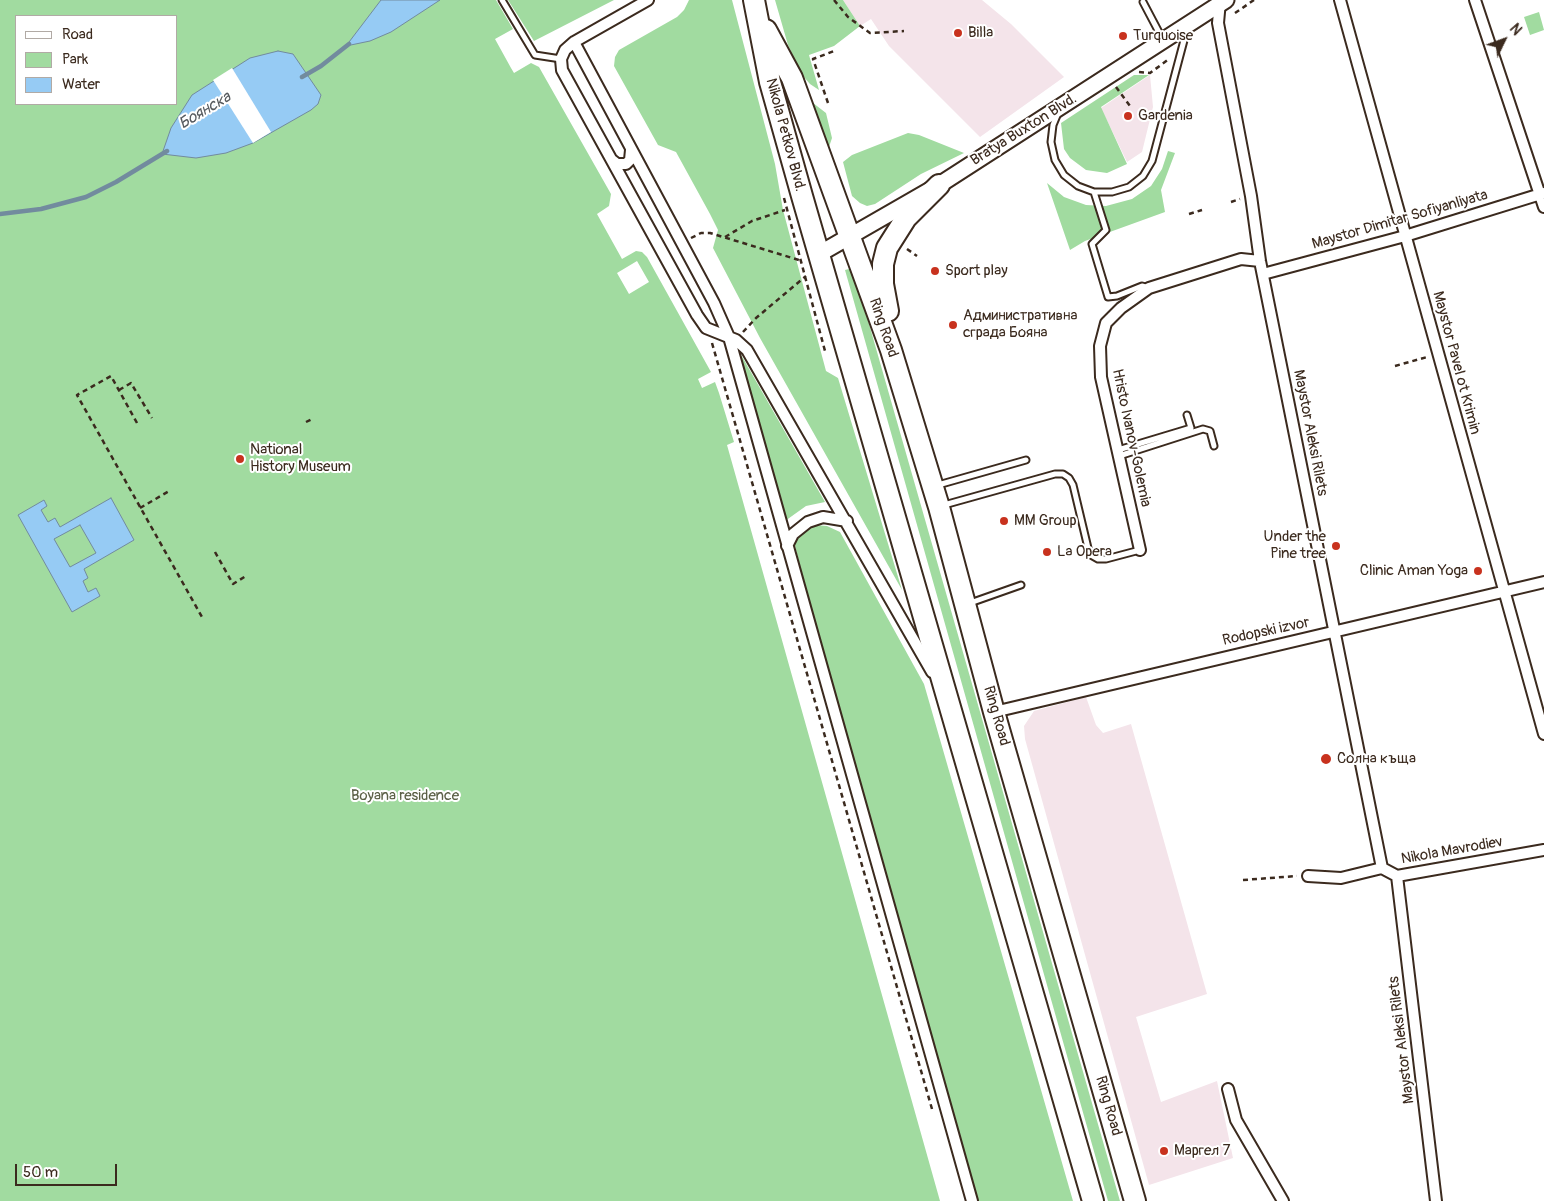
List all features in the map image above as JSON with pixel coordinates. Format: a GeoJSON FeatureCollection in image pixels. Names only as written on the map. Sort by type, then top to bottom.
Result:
{"type":"FeatureCollection","features":[{"type":"Feature","properties":{"kind":"highway","name":"Nikola Petkov Blvd."},"geometry":{"type":"LineString","coordinates":[[756,8],[792,78],[850,234]]}},
{"type":"Feature","properties":{"kind":"highway","name":"Nikola Petkov Blvd."},"geometry":{"type":"LineString","coordinates":[[756,8],[770,82],[819,254]]}},
{"type":"Feature","properties":{"kind":"highway"},"geometry":{"type":"LineString","coordinates":[[890,350],[890,322],[883,284],[883,264],[887,248],[906,218],[939,185]]}},
{"type":"Feature","properties":{"kind":"highway","name":"Ring Road"},"geometry":{"type":"LineString","coordinates":[[850,234],[890,350],[939,507],[994,712],[1135,1201]]}},
{"type":"Feature","properties":{"kind":"highway"},"geometry":{"type":"LineString","coordinates":[[819,254],[1093,1201]]}},
{"type":"Feature","properties":{"kind":"street"},"geometry":{"type":"LineString","coordinates":[[648,0],[574,42],[565,50],[561,59],[562,70],[706,328],[732,338],[747,350],[949,701]]}},
{"type":"Feature","properties":{"kind":"street","name":"Maystor Pavel ot Krimin"},"geometry":{"type":"LineString","coordinates":[[1340,0],[1544,734]]}},
{"type":"Feature","properties":{"kind":"street"},"geometry":{"type":"LineString","coordinates":[[1475,0],[1542,194],[1544,207]]}},
{"type":"Feature","properties":{"kind":"street","name":"Bratya Buxton Blvd."},"geometry":{"type":"LineString","coordinates":[[819,254],[850,234],[939,185],[1164,41],[1222,1]]}},
{"type":"Feature","properties":{"kind":"street","name":"Maystor Aleksi Rilets"},"geometry":{"type":"LineString","coordinates":[[1222,1],[1218,23],[1251,196],[1260,261],[1382,868]]}},
{"type":"Feature","properties":{"kind":"street"},"geometry":{"type":"LineString","coordinates":[[574,42],[732,338],[787,546],[972,1201]]}},
{"type":"Feature","properties":{"kind":"street"},"geometry":{"type":"LineString","coordinates":[[612,160],[617,164],[626,164],[630,160],[631,150]]}},
{"type":"Feature","properties":{"kind":"street","name":"Maystor Dimitar Sofiyanliyata"},"geometry":{"type":"LineString","coordinates":[[1263,274],[1405,236],[1542,194]]}},
{"type":"Feature","properties":{"kind":"street","name":"Hristo Ivanov-Golemia"},"geometry":{"type":"LineString","coordinates":[[1140,550],[1101,377],[1100,346],[1106,323],[1134,297],[1149,288],[1241,259],[1260,261]]}},
{"type":"Feature","properties":{"kind":"street"},"geometry":{"type":"LineString","coordinates":[[787,546],[792,534],[808,522],[824,518],[847,521]]}},
{"type":"Feature","properties":{"kind":"street","name":"Rodopski izvor"},"geometry":{"type":"LineString","coordinates":[[994,712],[1240,652],[1335,632],[1503,590],[1544,582]]}},
{"type":"Feature","properties":{"kind":"street","name":"Nikola Mavrodiev"},"geometry":{"type":"LineString","coordinates":[[1308,876],[1341,878],[1382,868],[1397,876],[1544,850]]}},
{"type":"Feature","properties":{"kind":"street","name":"Maystor Aleksi Rilets"},"geometry":{"type":"LineString","coordinates":[[1397,876],[1436,1201]]}},
{"type":"Feature","properties":{"kind":"street"},"geometry":{"type":"LineString","coordinates":[[1228,1089],[1236,1120],[1283,1201]]}},
{"type":"Feature","properties":{"kind":"lane"},"geometry":{"type":"LineString","coordinates":[[502,0],[535,55],[561,59]]}},
{"type":"Feature","properties":{"kind":"lane"},"geometry":{"type":"LineString","coordinates":[[1143,2],[1164,41]]}},
{"type":"Feature","properties":{"kind":"lane"},"geometry":{"type":"LineString","coordinates":[[1060,108],[1053,125],[1051,142],[1054,160],[1064,175],[1078,186],[1094,192],[1112,192],[1129,187],[1143,176],[1152,161],[1188,25]]}},
{"type":"Feature","properties":{"kind":"lane"},"geometry":{"type":"LineString","coordinates":[[1094,192],[1106,230],[1092,244],[1108,296],[1117,296],[1142,286],[1149,288]]}},
{"type":"Feature","properties":{"kind":"lane"},"geometry":{"type":"LineString","coordinates":[[1118,453],[1191,428],[1187,415]]}},
{"type":"Feature","properties":{"kind":"lane"},"geometry":{"type":"LineString","coordinates":[[1118,453],[1203,429],[1210,431],[1214,446]]}},
{"type":"Feature","properties":{"kind":"lane"},"geometry":{"type":"LineString","coordinates":[[932,487],[1026,460]]}},
{"type":"Feature","properties":{"kind":"lane"},"geometry":{"type":"LineString","coordinates":[[939,507],[1055,474],[1063,474],[1069,478],[1073,485],[1088,548],[1092,555],[1098,559],[1106,559],[1140,550]]}},
{"type":"Feature","properties":{"kind":"lane"},"geometry":{"type":"LineString","coordinates":[[965,605],[1021,585]]}},
{"type":"Feature","properties":{"kind":"path"},"geometry":{"type":"LineString","coordinates":[[834,0],[848,17],[870,33],[904,31]]}},
{"type":"Feature","properties":{"kind":"path"},"geometry":{"type":"LineString","coordinates":[[828,103],[812,59],[834,51]]}},
{"type":"Feature","properties":{"kind":"path"},"geometry":{"type":"LineString","coordinates":[[1115,86],[1130,106]]}},
{"type":"Feature","properties":{"kind":"path"},"geometry":{"type":"LineString","coordinates":[[725,237],[752,221],[786,210],[826,352]]}},
{"type":"Feature","properties":{"kind":"path"},"geometry":{"type":"LineString","coordinates":[[1189,214],[1202,210]]}},
{"type":"Feature","properties":{"kind":"path"},"geometry":{"type":"LineString","coordinates":[[682,243],[701,233],[725,237],[799,260]]}},
{"type":"Feature","properties":{"kind":"path"},"geometry":{"type":"LineString","coordinates":[[905,248],[917,256]]}},
{"type":"Feature","properties":{"kind":"path"},"geometry":{"type":"LineString","coordinates":[[732,338],[806,276]]}},
{"type":"Feature","properties":{"kind":"path"},"geometry":{"type":"LineString","coordinates":[[706,328],[718,358],[934,1115]]}},
{"type":"Feature","properties":{"kind":"path"},"geometry":{"type":"LineString","coordinates":[[1395,366],[1428,357]]}},
{"type":"Feature","properties":{"kind":"path"},"geometry":{"type":"LineString","coordinates":[[138,422],[111,376],[77,395],[202,617]]}},
{"type":"Feature","properties":{"kind":"path"},"geometry":{"type":"LineString","coordinates":[[119,390],[131,383],[152,418]]}},
{"type":"Feature","properties":{"kind":"path"},"geometry":{"type":"LineString","coordinates":[[306,422],[312,419]]}},
{"type":"Feature","properties":{"kind":"path"},"geometry":{"type":"LineString","coordinates":[[140,508],[171,490]]}},
{"type":"Feature","properties":{"kind":"path"},"geometry":{"type":"LineString","coordinates":[[214,552],[233,584],[246,576]]}},
{"type":"Feature","properties":{"kind":"path"},"geometry":{"type":"LineString","coordinates":[[1243,880],[1308,876]]}},
{"type":"Feature","properties":{"kind":"shaded area"},"geometry":{"type":"Polygon","coordinates":[[[843,0],[982,0],[1011,24],[1064,77],[980,137],[889,46],[871,19],[860,26],[843,0]]]}},
{"type":"Feature","properties":{"kind":"shaded area","name":"Gardenia"},"geometry":{"type":"Polygon","coordinates":[[[1150,75],[1153,107],[1142,152],[1127,162],[1101,108],[1150,75]]]}},
{"type":"Feature","properties":{"kind":"shaded area"},"geometry":{"type":"Polygon","coordinates":[[[1086,697],[1096,725],[1103,733],[1131,724],[1207,994],[1136,1017],[1161,1102],[1217,1081],[1233,1158],[1149,1185],[1025,739],[1024,726],[1034,711],[1086,697]]]}},
{"type":"Feature","properties":{"kind":"green space","name":"Boyana residence"},"geometry":{"type":"Polygon","coordinates":[[[0,0],[496,0],[513,29],[495,39],[511,68],[514,73],[531,63],[539,67],[611,194],[609,206],[597,214],[622,259],[636,251],[642,252],[647,257],[711,372],[698,379],[702,388],[715,382],[734,442],[727,445],[940,1201],[0,1201],[0,0]],[[637,261],[617,273],[629,294],[649,282],[637,261]]]}},
{"type":"Feature","properties":{"kind":"green space"},"geometry":{"type":"Polygon","coordinates":[[[508,0],[614,0],[534,41],[508,0]]]}},
{"type":"Feature","properties":{"kind":"green space"},"geometry":{"type":"Polygon","coordinates":[[[689,0],[732,0],[775,164],[783,210],[826,371],[838,378],[902,590],[760,338],[713,248],[718,230],[676,152],[658,145],[614,66],[615,57],[619,50],[677,17],[684,10],[689,0]]]}},
{"type":"Feature","properties":{"kind":"green space"},"geometry":{"type":"Polygon","coordinates":[[[775,0],[843,0],[860,26],[834,46],[809,55],[819,90],[803,76],[788,45],[775,0]]]}},
{"type":"Feature","properties":{"kind":"green space"},"geometry":{"type":"Polygon","coordinates":[[[1539,12],[1544,30],[1530,35],[1524,17],[1539,12]]]}},
{"type":"Feature","properties":{"kind":"green space"},"geometry":{"type":"Polygon","coordinates":[[[1134,75],[1149,75],[1101,107],[1127,164],[1107,173],[1086,170],[1070,158],[1064,149],[1061,123],[1134,75]]]}},
{"type":"Feature","properties":{"kind":"green space"},"geometry":{"type":"Polygon","coordinates":[[[804,96],[826,113],[832,138],[827,153],[804,96]]]}},
{"type":"Feature","properties":{"kind":"green space"},"geometry":{"type":"Polygon","coordinates":[[[908,133],[919,135],[964,153],[921,174],[875,204],[867,206],[860,203],[852,196],[843,162],[852,155],[908,133]]]}},
{"type":"Feature","properties":{"kind":"green space"},"geometry":{"type":"Polygon","coordinates":[[[1168,151],[1175,153],[1161,190],[1165,212],[1085,241],[1070,250],[1047,183],[1064,197],[1086,205],[1106,206],[1132,199],[1151,186],[1162,169],[1168,151]]]}},
{"type":"Feature","properties":{"kind":"green space"},"geometry":{"type":"Polygon","coordinates":[[[853,268],[1120,1201],[1108,1201],[845,270],[853,268]]]}},
{"type":"Feature","properties":{"kind":"green space"},"geometry":{"type":"Polygon","coordinates":[[[740,353],[825,502],[806,506],[785,521],[740,353]]]}},
{"type":"Feature","properties":{"kind":"green space"},"geometry":{"type":"Polygon","coordinates":[[[815,525],[827,526],[840,532],[924,684],[1073,1201],[976,1201],[823,657],[794,542],[803,530],[815,525]]]}},
{"type":"Feature","properties":{"kind":"water"},"geometry":{"type":"Polygon","coordinates":[[[381,0],[440,0],[391,32],[370,41],[346,46],[381,0]]]}},
{"type":"Feature","properties":{"kind":"water"},"geometry":{"type":"Polygon","coordinates":[[[278,51],[293,54],[321,95],[318,104],[311,110],[253,143],[226,153],[196,158],[162,154],[171,128],[192,95],[250,58],[278,51]]]}},
{"type":"Feature","properties":{"kind":"water"},"geometry":{"type":"Polygon","coordinates":[[[111,498],[134,540],[84,569],[88,578],[83,581],[88,592],[96,588],[100,596],[72,612],[18,515],[44,500],[47,506],[41,510],[48,522],[55,518],[60,527],[111,498]],[[80,525],[54,539],[70,567],[96,553],[80,525]]]}},
{"type":"Feature","properties":{"kind":"pier"},"geometry":{"type":"Polygon","coordinates":[[[232,68],[271,132],[253,143],[213,80],[232,68]]]}},
{"type":"Feature","properties":{"kind":"waterway","name":"Боянска"},"geometry":{"type":"LineString","coordinates":[[302,77],[321,66],[349,44]]}},
{"type":"Feature","properties":{"kind":"waterway","name":"Боянска"},"geometry":{"type":"LineString","coordinates":[[0,214],[41,209],[86,197],[116,182],[167,151]]}},
{"type":"Feature","properties":{"kind":"place","name":"Billa"},"geometry":{"type":"Point","coordinates":[958,33]}},
{"type":"Feature","properties":{"kind":"place","name":"Turquoise"},"geometry":{"type":"Point","coordinates":[1123,36]}},
{"type":"Feature","properties":{"kind":"place","name":"Gardenia"},"geometry":{"type":"Point","coordinates":[1128,116]}},
{"type":"Feature","properties":{"kind":"place","name":"Sport play"},"geometry":{"type":"Point","coordinates":[935,271]}},
{"type":"Feature","properties":{"kind":"place","name":"Административна сграда Бояна"},"geometry":{"type":"Point","coordinates":[953,325]}},
{"type":"Feature","properties":{"kind":"place","name":"National History Museum"},"geometry":{"type":"Point","coordinates":[240,459]}},
{"type":"Feature","properties":{"kind":"place","name":"MM Group"},"geometry":{"type":"Point","coordinates":[1004,521]}},
{"type":"Feature","properties":{"kind":"place","name":"Under the Pine tree"},"geometry":{"type":"Point","coordinates":[1336,546]}},
{"type":"Feature","properties":{"kind":"place","name":"La Opera"},"geometry":{"type":"Point","coordinates":[1047,552]}},
{"type":"Feature","properties":{"kind":"place","name":"Clinic Aman Yoga"},"geometry":{"type":"Point","coordinates":[1478,571]}},
{"type":"Feature","properties":{"kind":"place","name":"Солна къща"},"geometry":{"type":"Point","coordinates":[1326,759]}},
{"type":"Feature","properties":{"kind":"place","name":"Маргел 7"},"geometry":{"type":"Point","coordinates":[1164,1151]}}]}
